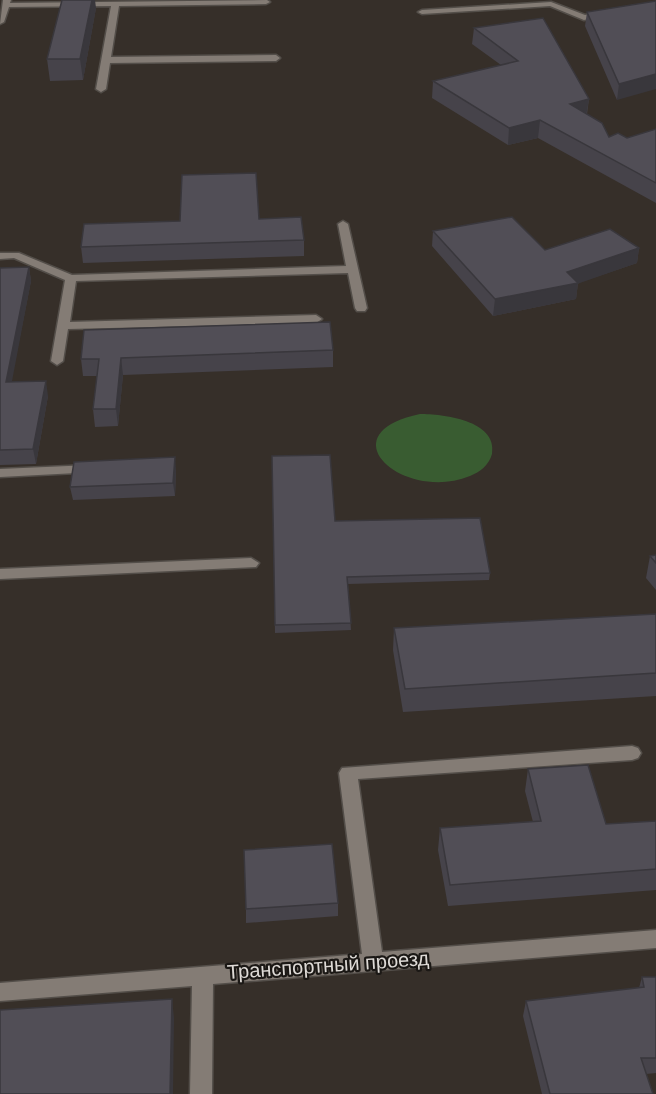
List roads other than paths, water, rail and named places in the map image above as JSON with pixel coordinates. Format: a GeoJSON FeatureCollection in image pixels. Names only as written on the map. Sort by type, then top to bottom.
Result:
{"type":"FeatureCollection","features":[{"type":"Feature","properties":{"kind":"street"},"geometry":{"type":"LineString","coordinates":[[0,22],[6,3],[266,2]]}},
{"type":"Feature","properties":{"kind":"street"},"geometry":{"type":"LineString","coordinates":[[101,89],[116,4]]}},
{"type":"Feature","properties":{"kind":"street"},"geometry":{"type":"LineString","coordinates":[[422,12],[550,4],[584,18],[615,13]]}},
{"type":"Feature","properties":{"kind":"street"},"geometry":{"type":"LineString","coordinates":[[106,60],[276,58]]}},
{"type":"Feature","properties":{"kind":"street"},"geometry":{"type":"LineString","coordinates":[[344,224],[361,308]]}},
{"type":"Feature","properties":{"kind":"street"},"geometry":{"type":"LineString","coordinates":[[0,256],[15,255],[71,278],[353,269]]}},
{"type":"Feature","properties":{"kind":"street"},"geometry":{"type":"LineString","coordinates":[[57,361],[71,278]]}},
{"type":"Feature","properties":{"kind":"street"},"geometry":{"type":"LineString","coordinates":[[63,326],[316,319]]}},
{"type":"Feature","properties":{"kind":"street"},"geometry":{"type":"LineString","coordinates":[[0,473],[103,468]]}},
{"type":"Feature","properties":{"kind":"street"},"geometry":{"type":"LineString","coordinates":[[0,574],[251,563]]}},
{"type":"Feature","properties":{"kind":"street"},"geometry":{"type":"LineString","coordinates":[[374,962],[348,773],[632,753]]}},
{"type":"Feature","properties":{"kind":"street","name":"Транспортный проезд"},"geometry":{"type":"LineString","coordinates":[[0,992],[656,939]]}},
{"type":"Feature","properties":{"kind":"street"},"geometry":{"type":"LineString","coordinates":[[201,1094],[203,974]]}}]}
